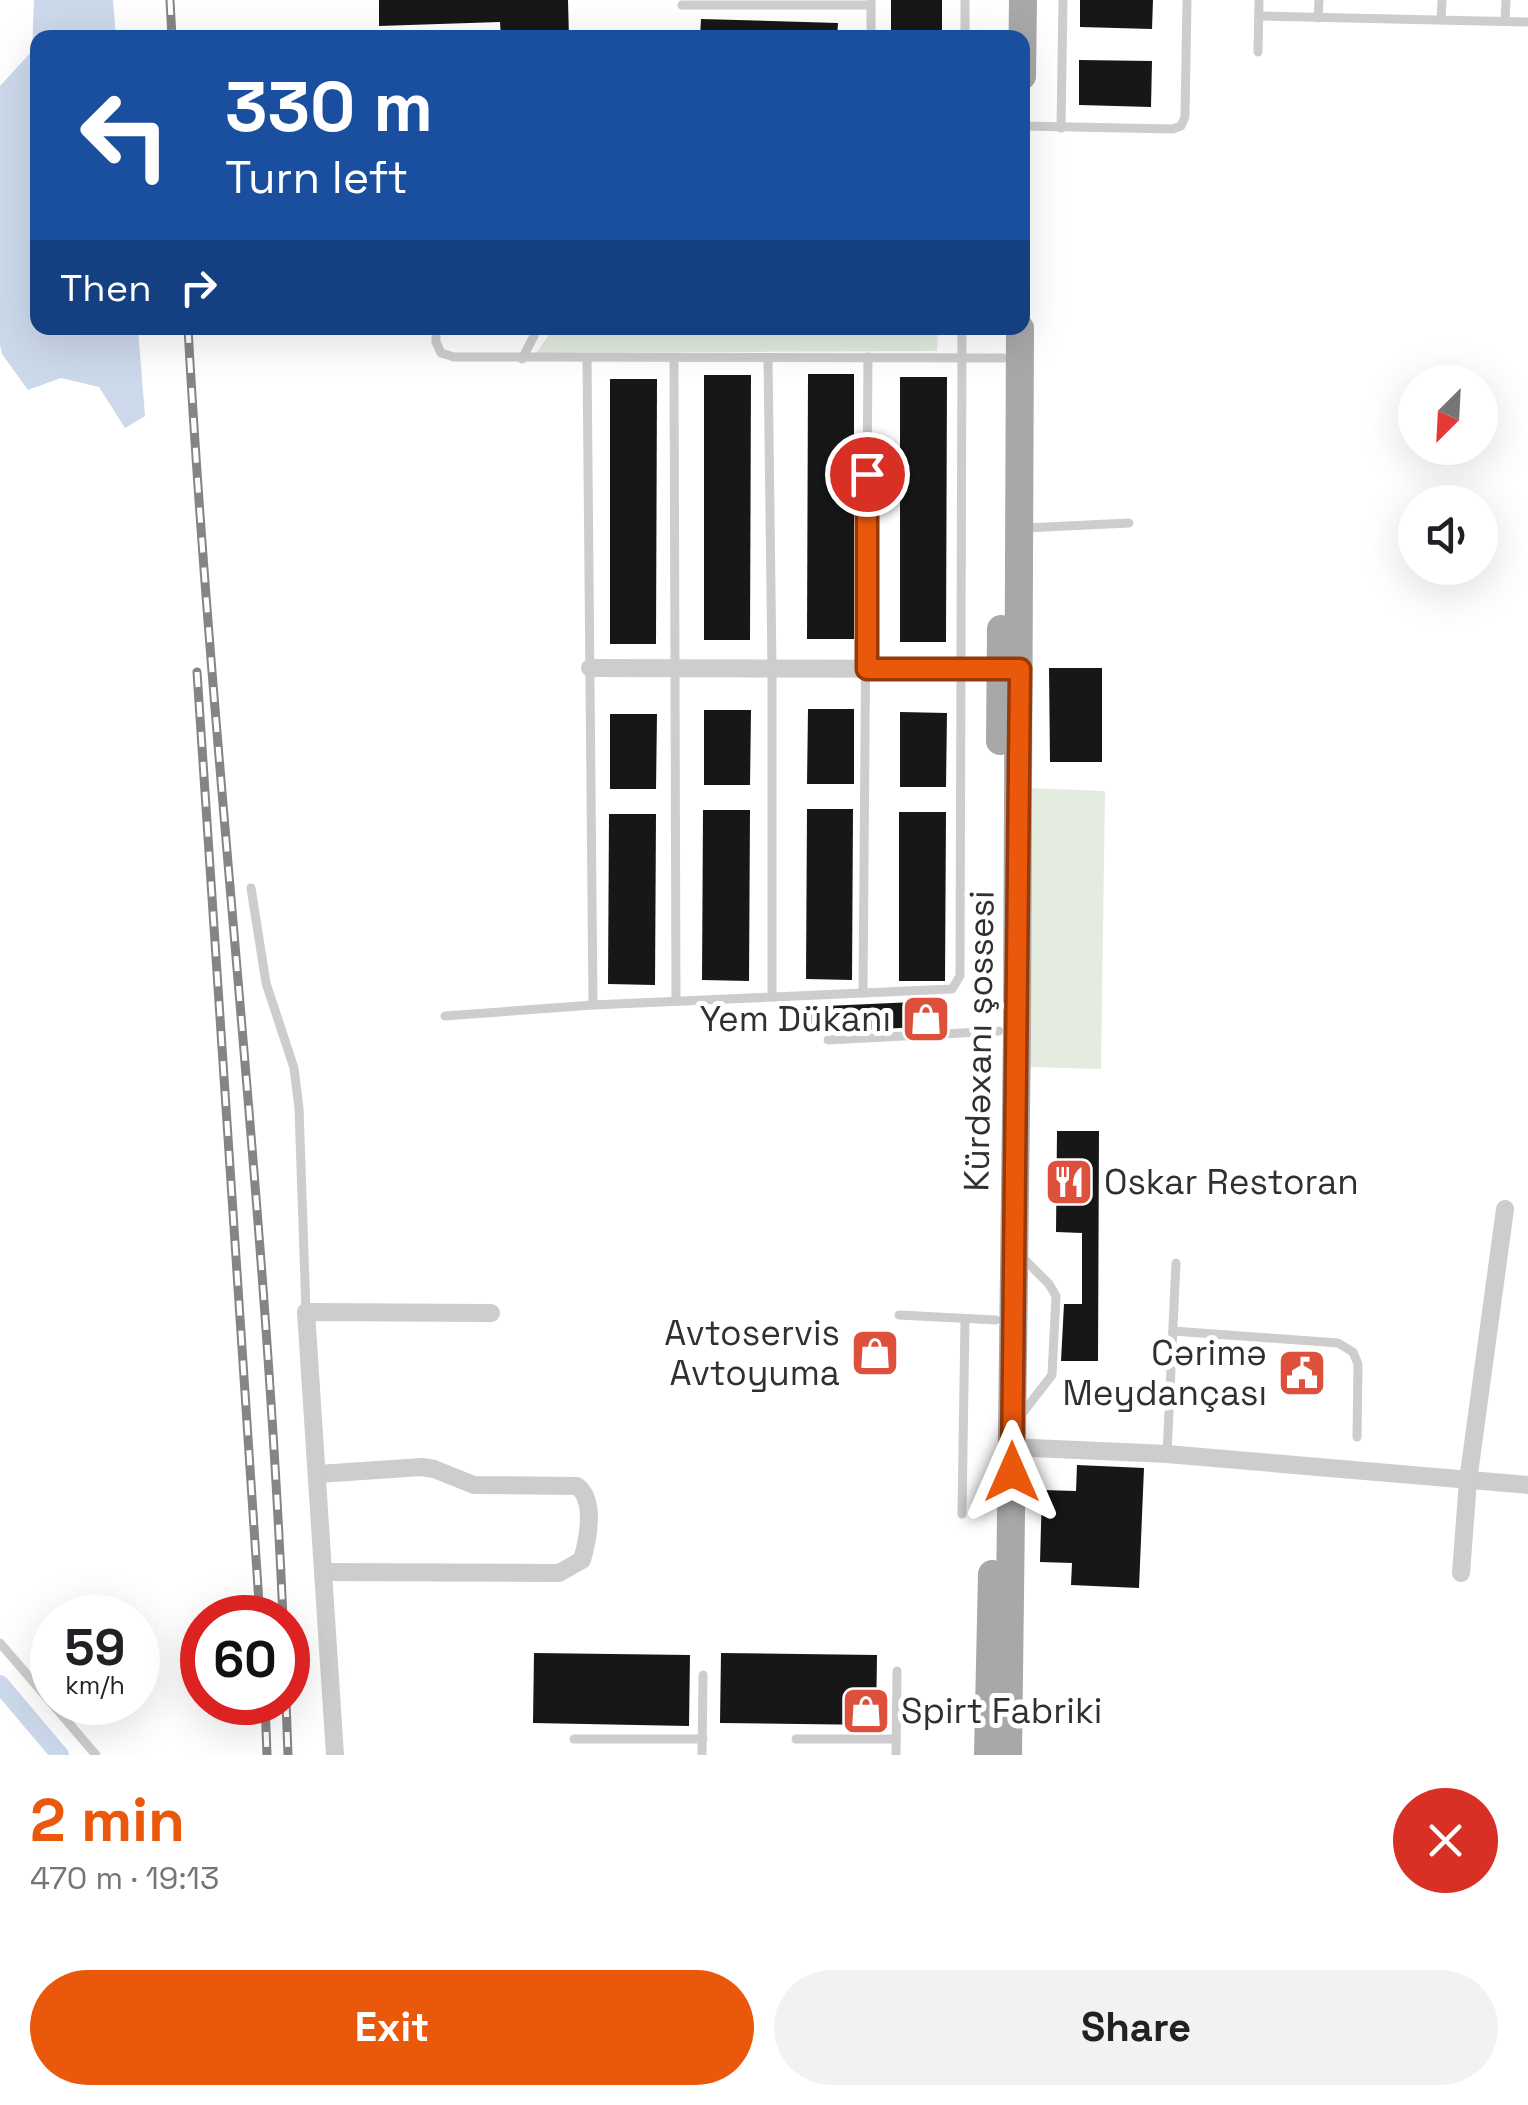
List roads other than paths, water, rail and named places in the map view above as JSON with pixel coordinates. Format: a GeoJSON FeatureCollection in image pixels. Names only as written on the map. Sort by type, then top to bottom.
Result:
{"type":"FeatureCollection","features":[{"type":"Feature","properties":{"kind":"main road"},"geometry":{"type":"LineString","coordinates":[[1004,0],[1004,30]]}},
{"type":"Feature","properties":{"kind":"main road"},"geometry":{"type":"LineString","coordinates":[[1023,0],[1023,30]]}},
{"type":"Feature","properties":{"kind":"main road","name":"Kürdəxanı şossesi"},"geometry":{"type":"LineString","coordinates":[[988,1755],[1015,1250],[1003,335]]}},
{"type":"Feature","properties":{"kind":"main road","name":"Kürdəxanı şossesi"},"geometry":{"type":"LineString","coordinates":[[1008,1755],[1006,1433],[996,1320],[1000,1031],[1020,335]]}},
{"type":"Feature","properties":{"kind":"street"},"geometry":{"type":"LineString","coordinates":[[590,668],[1010,669]]}},
{"type":"Feature","properties":{"kind":"street"},"geometry":{"type":"LineString","coordinates":[[1461,1573],[1468,1482],[1506,1210]]}},
{"type":"Feature","properties":{"kind":"street"},"geometry":{"type":"LineString","coordinates":[[335,1755],[306,1312],[490,1313]]}},
{"type":"Feature","properties":{"kind":"street"},"geometry":{"type":"LineString","coordinates":[[1006,1433],[1168,1454],[1528,1485]]}},
{"type":"Feature","properties":{"kind":"street"},"geometry":{"type":"LineString","coordinates":[[318,1474],[434,1469],[474,1486],[577,1486],[585,1492],[588,1504],[587,1542],[582,1560],[559,1572],[326,1572]]}},
{"type":"Feature","properties":{"kind":"lane"},"geometry":{"type":"LineString","coordinates":[[965,0],[965,30]]}},
{"type":"Feature","properties":{"kind":"lane"},"geometry":{"type":"LineString","coordinates":[[1061,128],[1063,0]]}},
{"type":"Feature","properties":{"kind":"lane"},"geometry":{"type":"LineString","coordinates":[[1030,126],[1180,126],[1185,117],[1187,0]]}},
{"type":"Feature","properties":{"kind":"lane"},"geometry":{"type":"LineString","coordinates":[[1258,52],[1260,0]]}},
{"type":"Feature","properties":{"kind":"lane"},"geometry":{"type":"LineString","coordinates":[[1318,18],[1319,0]]}},
{"type":"Feature","properties":{"kind":"lane"},"geometry":{"type":"LineString","coordinates":[[1441,20],[1442,0]]}},
{"type":"Feature","properties":{"kind":"lane"},"geometry":{"type":"LineString","coordinates":[[1506,0],[1506,21]]}},
{"type":"Feature","properties":{"kind":"lane"},"geometry":{"type":"LineString","coordinates":[[682,4],[871,2],[871,30]]}},
{"type":"Feature","properties":{"kind":"lane"},"geometry":{"type":"LineString","coordinates":[[1259,16],[1528,22]]}},
{"type":"Feature","properties":{"kind":"lane"},"geometry":{"type":"LineString","coordinates":[[436,335],[441,353],[522,359],[1003,358]]}},
{"type":"Feature","properties":{"kind":"lane"},"geometry":{"type":"LineString","coordinates":[[522,359],[534,335]]}},
{"type":"Feature","properties":{"kind":"lane"},"geometry":{"type":"LineString","coordinates":[[445,1016],[594,1005],[952,989],[960,976],[962,335]]}},
{"type":"Feature","properties":{"kind":"lane"},"geometry":{"type":"LineString","coordinates":[[864,993],[868,357]]}},
{"type":"Feature","properties":{"kind":"lane"},"geometry":{"type":"LineString","coordinates":[[588,358],[594,1005]]}},
{"type":"Feature","properties":{"kind":"lane"},"geometry":{"type":"LineString","coordinates":[[674,358],[676,1001]]}},
{"type":"Feature","properties":{"kind":"lane"},"geometry":{"type":"LineString","coordinates":[[768,358],[772,997]]}},
{"type":"Feature","properties":{"kind":"lane"},"geometry":{"type":"LineString","coordinates":[[1017,528],[1129,523]]}},
{"type":"Feature","properties":{"kind":"lane"},"geometry":{"type":"LineString","coordinates":[[250,888],[266,983],[294,1068],[306,1312]]}},
{"type":"Feature","properties":{"kind":"lane"},"geometry":{"type":"LineString","coordinates":[[828,1040],[1000,1031]]}},
{"type":"Feature","properties":{"kind":"lane"},"geometry":{"type":"LineString","coordinates":[[1006,1433],[1052,1375],[1056,1296],[1015,1250]]}},
{"type":"Feature","properties":{"kind":"lane"},"geometry":{"type":"LineString","coordinates":[[1168,1454],[1176,1262]]}},
{"type":"Feature","properties":{"kind":"lane"},"geometry":{"type":"LineString","coordinates":[[899,1315],[996,1320]]}},
{"type":"Feature","properties":{"kind":"lane"},"geometry":{"type":"LineString","coordinates":[[962,1514],[965,1319]]}},
{"type":"Feature","properties":{"kind":"lane"},"geometry":{"type":"LineString","coordinates":[[1173,1331],[1338,1343],[1354,1352],[1358,1364],[1358,1437]]}},
{"type":"Feature","properties":{"kind":"lane"},"geometry":{"type":"LineString","coordinates":[[0,1643],[96,1755]]}},
{"type":"Feature","properties":{"kind":"lane"},"geometry":{"type":"LineString","coordinates":[[896,1755],[897,1671]]}},
{"type":"Feature","properties":{"kind":"lane"},"geometry":{"type":"LineString","coordinates":[[702,1755],[703,1675]]}},
{"type":"Feature","properties":{"kind":"lane"},"geometry":{"type":"LineString","coordinates":[[574,1739],[703,1738]]}},
{"type":"Feature","properties":{"kind":"lane"},"geometry":{"type":"LineString","coordinates":[[796,1739],[896,1739]]}},
{"type":"Feature","properties":{"kind":"water"},"geometry":{"type":"Polygon","coordinates":[[[34,0],[113,0],[115,30],[33,30],[34,0]]]}},
{"type":"Feature","properties":{"kind":"water"},"geometry":{"type":"Polygon","coordinates":[[[30,53],[30,335],[139,335],[145,416],[125,428],[99,387],[61,378],[28,390],[2,354],[0,86],[30,53]]]}},
{"type":"Feature","properties":{"kind":"waterway"},"geometry":{"type":"LineString","coordinates":[[0,1684],[60,1755]]}},
{"type":"Feature","properties":{"kind":"railway"},"geometry":{"type":"LineString","coordinates":[[170,0],[172,30]]}},
{"type":"Feature","properties":{"kind":"railway"},"geometry":{"type":"LineString","coordinates":[[188,335],[210,650],[264,1295],[282,1595]]}},
{"type":"Feature","properties":{"kind":"railway"},"geometry":{"type":"LineString","coordinates":[[197,672],[258,1595]]}},
{"type":"Feature","properties":{"kind":"railway"},"geometry":{"type":"LineString","coordinates":[[266,1725],[267,1755]]}},
{"type":"Feature","properties":{"kind":"railway"},"geometry":{"type":"LineString","coordinates":[[287,1725],[288,1755]]}},
{"type":"Feature","properties":{"kind":"place","name":"Yem Dükanı"},"geometry":{"type":"Point","coordinates":[926,1019]}},
{"type":"Feature","properties":{"kind":"place","name":"Oskar Restoran"},"geometry":{"type":"Point","coordinates":[1069,1182]}},
{"type":"Feature","properties":{"kind":"place","name":"Avtoservis Avtoyuma"},"geometry":{"type":"Point","coordinates":[875,1353]}},
{"type":"Feature","properties":{"kind":"place","name":"Cərimə Meydançası"},"geometry":{"type":"Point","coordinates":[1302,1373]}},
{"type":"Feature","properties":{"kind":"place","name":"Spirt Fabriki"},"geometry":{"type":"Point","coordinates":[866,1711]}}]}
